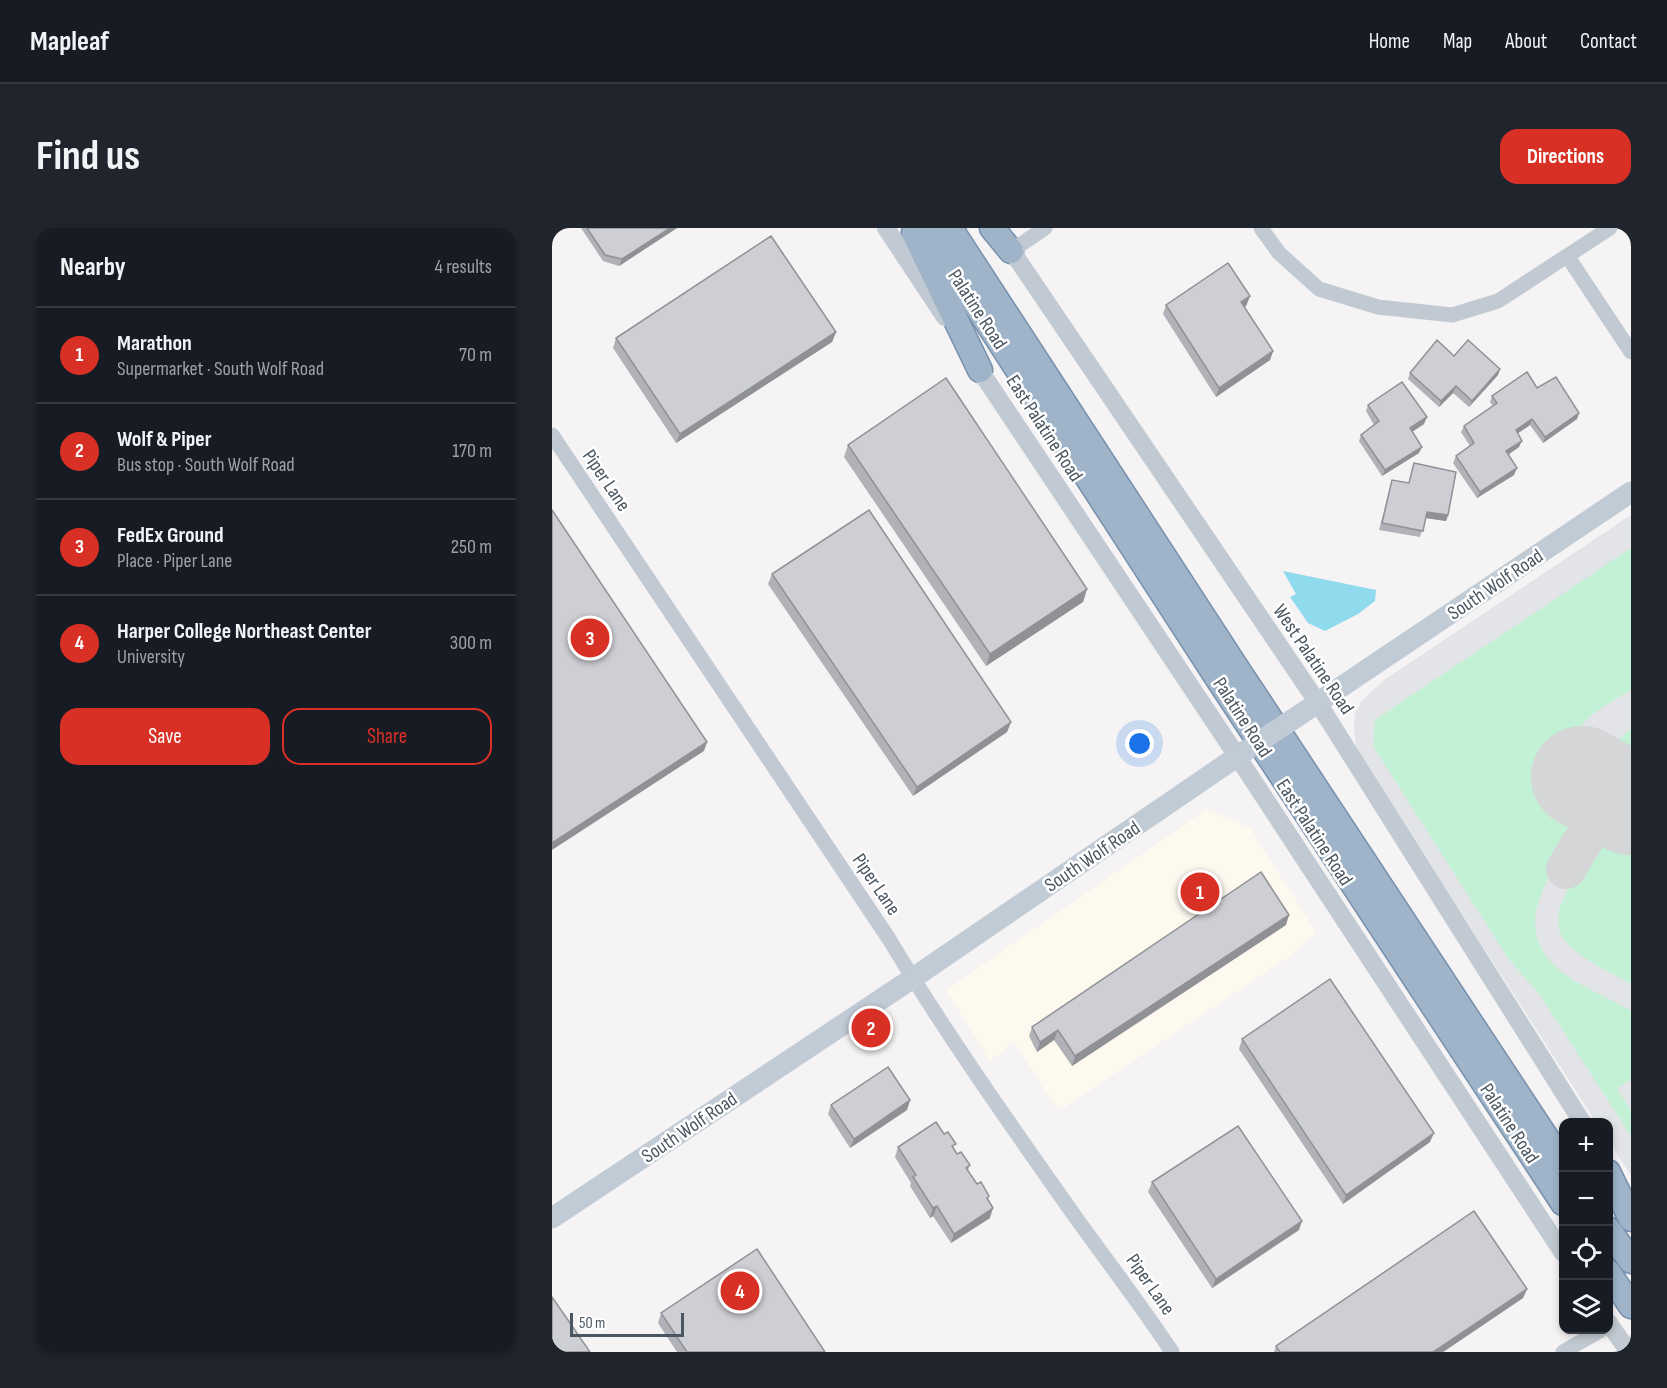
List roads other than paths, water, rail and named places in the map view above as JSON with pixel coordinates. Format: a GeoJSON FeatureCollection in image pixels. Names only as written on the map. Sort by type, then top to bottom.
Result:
{"type":"FeatureCollection","features":[{"type":"Feature","properties":{"kind":"highway"},"geometry":{"type":"LineString","coordinates":[[912,228],[980,370]]}},
{"type":"Feature","properties":{"kind":"highway","name":"Palatine Road"},"geometry":{"type":"LineString","coordinates":[[926,228],[1216,676],[1559,1197]]}},
{"type":"Feature","properties":{"kind":"highway","name":"Palatine Road"},"geometry":{"type":"LineString","coordinates":[[950,228],[1559,1157]]}},
{"type":"Feature","properties":{"kind":"highway"},"geometry":{"type":"LineString","coordinates":[[992,228],[1011,251]]}},
{"type":"Feature","properties":{"kind":"highway"},"geometry":{"type":"LineString","coordinates":[[1613,1182],[1631,1219]]}},
{"type":"Feature","properties":{"kind":"highway"},"geometry":{"type":"LineString","coordinates":[[1613,1235],[1631,1261]]}},
{"type":"Feature","properties":{"kind":"highway"},"geometry":{"type":"LineString","coordinates":[[1613,1279],[1631,1306]]}},
{"type":"Feature","properties":{"kind":"main road","name":"South Wolf Road"},"geometry":{"type":"LineString","coordinates":[[552,1218],[913,978],[1246,750],[1631,492]]}},
{"type":"Feature","properties":{"kind":"street","name":"East Palatine Road"},"geometry":{"type":"LineString","coordinates":[[886,228],[980,370],[1246,750],[1559,1247]]}},
{"type":"Feature","properties":{"kind":"street","name":"West Palatine Road"},"geometry":{"type":"LineString","coordinates":[[996,228],[1318,703],[1579,1118]]}},
{"type":"Feature","properties":{"kind":"street"},"geometry":{"type":"LineString","coordinates":[[1011,251],[1045,228]]}},
{"type":"Feature","properties":{"kind":"street"},"geometry":{"type":"LineString","coordinates":[[1261,228],[1279,253],[1319,289],[1378,307],[1452,315],[1498,301],[1610,228]]}},
{"type":"Feature","properties":{"kind":"street"},"geometry":{"type":"LineString","coordinates":[[1568,257],[1631,352]]}},
{"type":"Feature","properties":{"kind":"street","name":"Piper Lane"},"geometry":{"type":"LineString","coordinates":[[552,435],[889,939],[967,1061],[1074,1215],[1142,1305],[1172,1352]]}},
{"type":"Feature","properties":{"kind":"street"},"geometry":{"type":"LineString","coordinates":[[1613,1171],[1631,1198]]}},
{"type":"Feature","properties":{"kind":"street"},"geometry":{"type":"LineString","coordinates":[[1613,1332],[1629,1352]]}},
{"type":"Feature","properties":{"kind":"street"},"geometry":{"type":"LineString","coordinates":[[1563,1352],[1592,1334]]}},
{"type":"Feature","properties":{"kind":"water"},"geometry":{"type":"Polygon","coordinates":[[[1283,571],[1376,590],[1375,601],[1358,614],[1325,631],[1308,623],[1290,597],[1296,594],[1283,571]]]}},
{"type":"Feature","properties":{"kind":"place","name":"FedEx Ground"},"geometry":{"type":"Point","coordinates":[590,638]}},
{"type":"Feature","properties":{"kind":"place","name":"Marathon"},"geometry":{"type":"Point","coordinates":[1200,892]}},
{"type":"Feature","properties":{"kind":"place","name":"Wolf & Piper"},"geometry":{"type":"Point","coordinates":[871,1028]}},
{"type":"Feature","properties":{"kind":"place","name":"Harper College Northeast Center"},"geometry":{"type":"Point","coordinates":[740,1291]}}]}
